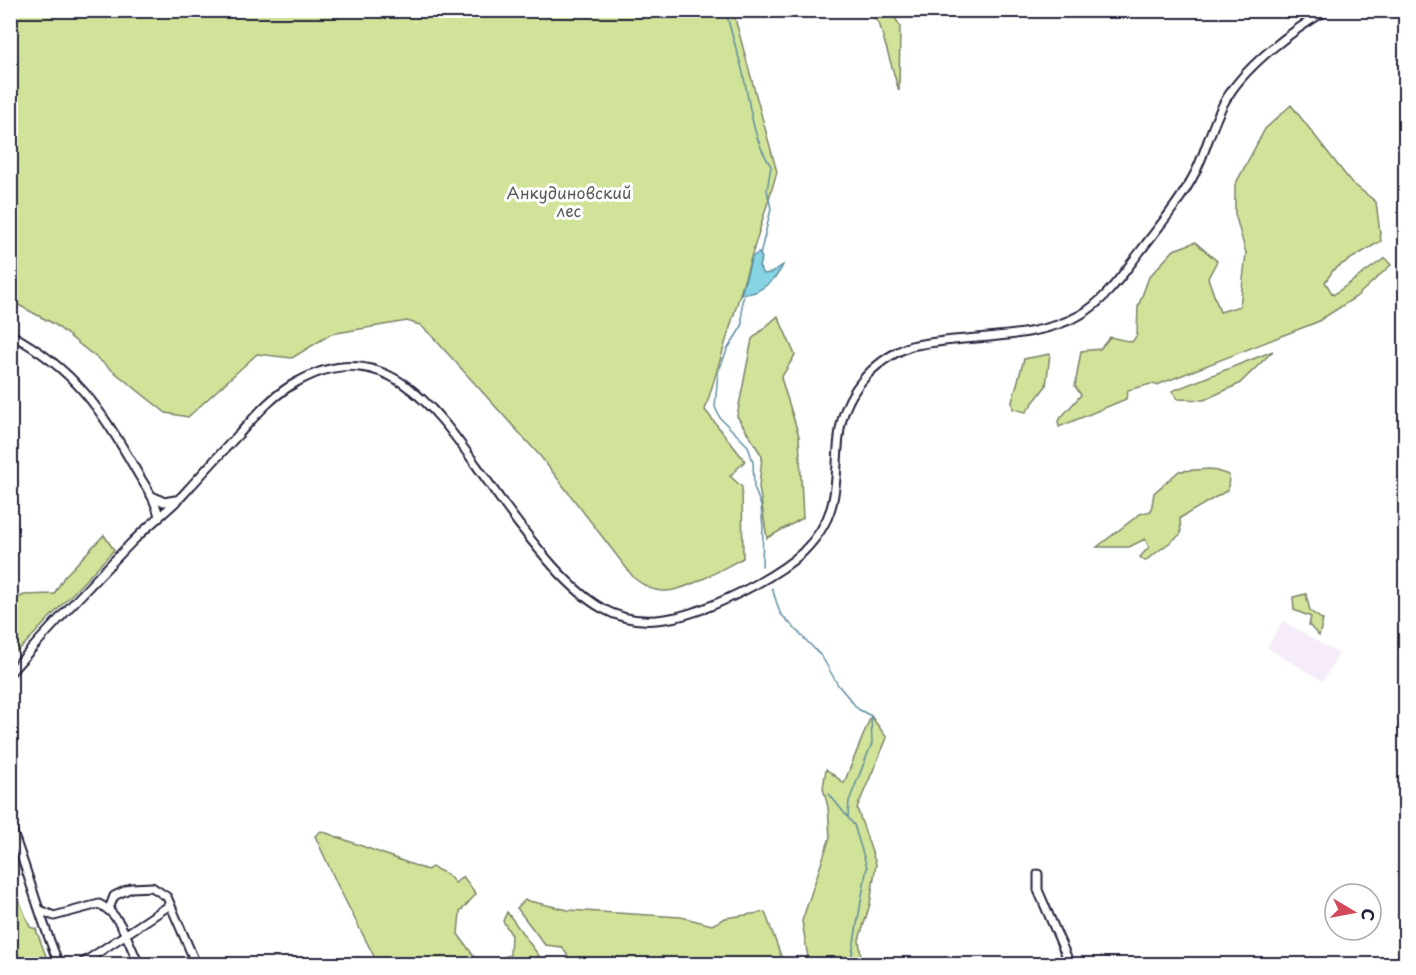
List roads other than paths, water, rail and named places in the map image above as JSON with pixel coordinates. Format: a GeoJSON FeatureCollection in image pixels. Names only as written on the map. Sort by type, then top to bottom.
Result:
{"type":"FeatureCollection","features":[{"type":"Feature","properties":{"kind":"street"},"geometry":{"type":"LineString","coordinates":[[10,673],[126,548],[180,498],[261,410],[293,384],[328,369],[347,367],[386,373],[406,384],[431,405],[525,533],[558,571],[585,598],[616,615],[637,620],[668,619],[705,608],[741,591],[785,566],[814,540],[827,518],[834,495],[839,435],[845,408],[856,388],[872,369],[892,355],[911,346],[1041,329],[1068,320],[1089,309],[1114,284],[1180,199],[1197,169],[1219,113],[1235,86],[1285,39],[1327,10]]}},
{"type":"Feature","properties":{"kind":"street"},"geometry":{"type":"LineString","coordinates":[[10,334],[48,357],[83,389],[107,421],[157,508],[159,518]]}},
{"type":"Feature","properties":{"kind":"street"},"geometry":{"type":"LineString","coordinates":[[149,494],[164,502],[180,498]]}},
{"type":"Feature","properties":{"kind":"street"},"geometry":{"type":"LineString","coordinates":[[10,825],[25,861],[44,928],[59,964]]}},
{"type":"Feature","properties":{"kind":"street"},"geometry":{"type":"LineString","coordinates":[[1038,874],[1038,890],[1070,964]]}},
{"type":"Feature","properties":{"kind":"street"},"geometry":{"type":"LineString","coordinates":[[109,909],[114,896],[131,888],[152,887],[166,897],[196,964]]}},
{"type":"Feature","properties":{"kind":"street"},"geometry":{"type":"LineString","coordinates":[[40,910],[54,916],[99,904],[109,909],[116,917],[139,964]]}},
{"type":"Feature","properties":{"kind":"street"},"geometry":{"type":"LineString","coordinates":[[81,964],[170,905]]}},
{"type":"Feature","properties":{"kind":"water"},"geometry":{"type":"Polygon","coordinates":[[[758,253],[762,258],[759,266],[763,274],[771,273],[783,265],[766,286],[754,292],[741,294],[752,257],[758,253]]]}},
{"type":"Feature","properties":{"kind":"waterway"},"geometry":{"type":"LineString","coordinates":[[726,10],[756,133],[771,166],[767,190],[771,209],[760,255]]}},
{"type":"Feature","properties":{"kind":"waterway"},"geometry":{"type":"LineString","coordinates":[[745,293],[742,302],[742,326],[727,350],[718,373],[715,407],[720,418],[748,446],[753,462],[754,487],[761,506],[763,528],[762,566]]}},
{"type":"Feature","properties":{"kind":"waterway"},"geometry":{"type":"LineString","coordinates":[[772,588],[780,613],[822,657],[838,685],[858,709],[871,716],[872,743],[849,801],[848,817]]}},
{"type":"Feature","properties":{"kind":"waterway"},"geometry":{"type":"LineString","coordinates":[[829,794],[854,825],[867,867],[852,954],[853,964]]}},
{"type":"Feature","properties":{"kind":"park label","name":"Анкудиновский лес"},"geometry":{"type":"Point","coordinates":[569,201]}}]}
